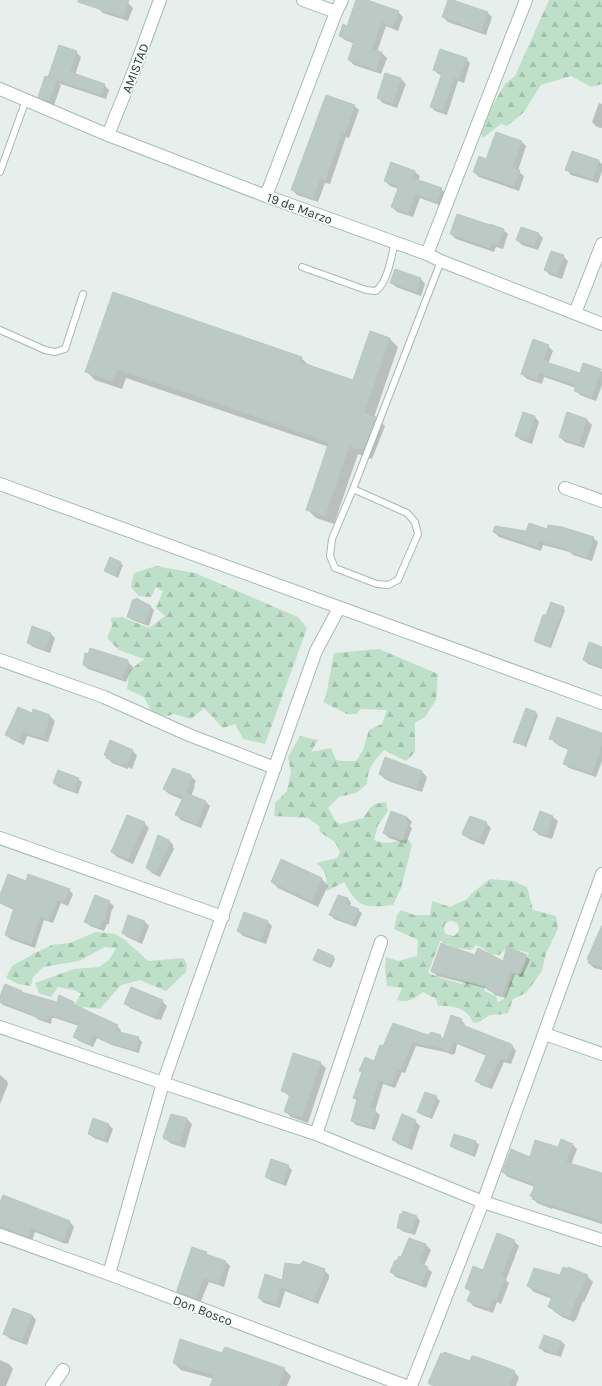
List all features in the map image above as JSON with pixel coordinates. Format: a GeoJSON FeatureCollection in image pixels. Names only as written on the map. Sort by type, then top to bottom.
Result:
{"type":"FeatureCollection","features":[{"type":"Feature","properties":{"kind":"street","name":"AMISTAD"},"geometry":{"type":"LineString","coordinates":[[108,135],[160,0]]}},
{"type":"Feature","properties":{"kind":"street"},"geometry":{"type":"LineString","coordinates":[[303,0],[336,12]]}},
{"type":"Feature","properties":{"kind":"street"},"geometry":{"type":"LineString","coordinates":[[266,196],[336,12],[342,0]]}},
{"type":"Feature","properties":{"kind":"street"},"geometry":{"type":"LineString","coordinates":[[427,254],[526,0]]}},
{"type":"Feature","properties":{"kind":"street","name":"19 de Marzo"},"geometry":{"type":"LineString","coordinates":[[0,89],[108,135],[266,196],[427,254],[441,261],[602,324]]}},
{"type":"Feature","properties":{"kind":"street"},"geometry":{"type":"LineString","coordinates":[[575,313],[602,244]]}},
{"type":"Feature","properties":{"kind":"street"},"geometry":{"type":"LineString","coordinates":[[0,484],[602,703]]}},
{"type":"Feature","properties":{"kind":"street"},"geometry":{"type":"LineString","coordinates":[[565,488],[602,501]]}},
{"type":"Feature","properties":{"kind":"street"},"geometry":{"type":"LineString","coordinates":[[109,1274],[163,1083],[316,651],[339,608]]}},
{"type":"Feature","properties":{"kind":"street"},"geometry":{"type":"LineString","coordinates":[[0,660],[104,697],[189,735],[275,768]]}},
{"type":"Feature","properties":{"kind":"street"},"geometry":{"type":"LineString","coordinates":[[0,838],[223,917]]}},
{"type":"Feature","properties":{"kind":"street"},"geometry":{"type":"LineString","coordinates":[[411,1386],[483,1202],[602,874]]}},
{"type":"Feature","properties":{"kind":"street"},"geometry":{"type":"LineString","coordinates":[[316,1134],[381,942]]}},
{"type":"Feature","properties":{"kind":"street"},"geometry":{"type":"LineString","coordinates":[[0,1026],[163,1083],[316,1134],[483,1202],[602,1240]]}},
{"type":"Feature","properties":{"kind":"street"},"geometry":{"type":"LineString","coordinates":[[545,1034],[602,1054]]}},
{"type":"Feature","properties":{"kind":"street","name":"Don Bosco"},"geometry":{"type":"LineString","coordinates":[[0,1235],[109,1274],[406,1386]]}},
{"type":"Feature","properties":{"kind":"street"},"geometry":{"type":"LineString","coordinates":[[52,1386],[63,1370]]}},
{"type":"Feature","properties":{"kind":"lane"},"geometry":{"type":"LineString","coordinates":[[0,172],[26,100]]}},
{"type":"Feature","properties":{"kind":"lane"},"geometry":{"type":"LineString","coordinates":[[302,267],[366,290],[376,291],[381,287],[386,276],[395,242]]}},
{"type":"Feature","properties":{"kind":"lane"},"geometry":{"type":"LineString","coordinates":[[353,489],[407,513],[415,522],[418,534],[398,580],[388,585],[377,584],[335,568],[330,556],[332,539],[353,489],[441,261]]}},
{"type":"Feature","properties":{"kind":"lane"},"geometry":{"type":"LineString","coordinates":[[0,330],[45,350],[55,352],[65,349],[83,294]]}},
{"type":"Feature","properties":{"kind":"green space"},"geometry":{"type":"Polygon","coordinates":[[[549,0],[602,0],[602,84],[591,87],[571,76],[541,85],[524,112],[507,126],[501,124],[483,138],[480,131],[487,115],[505,84],[515,76],[549,0]]]}},
{"type":"Feature","properties":{"kind":"green space"},"geometry":{"type":"Polygon","coordinates":[[[156,566],[195,573],[298,617],[307,628],[265,744],[243,739],[235,724],[223,728],[204,708],[191,719],[174,714],[167,716],[152,713],[144,697],[127,689],[130,670],[144,659],[119,650],[107,638],[112,626],[111,618],[122,617],[149,628],[165,616],[156,608],[163,591],[156,587],[151,597],[139,596],[131,587],[134,573],[156,566]]]}},
{"type":"Feature","properties":{"kind":"green space"},"geometry":{"type":"Polygon","coordinates":[[[379,649],[438,674],[436,700],[425,717],[415,723],[415,752],[406,761],[384,750],[370,769],[367,784],[356,793],[339,797],[328,808],[335,820],[340,824],[363,818],[372,806],[378,803],[386,802],[388,811],[378,825],[374,840],[387,843],[408,839],[412,845],[401,888],[393,905],[368,906],[358,901],[354,897],[344,882],[327,891],[326,875],[323,869],[316,863],[337,858],[340,852],[335,842],[320,832],[319,826],[308,818],[274,816],[275,803],[287,791],[291,772],[288,757],[300,736],[318,740],[311,752],[331,748],[336,760],[356,761],[363,750],[369,730],[382,724],[387,710],[360,709],[357,714],[347,714],[323,702],[326,696],[334,653],[379,649]]]}},
{"type":"Feature","properties":{"kind":"green space"},"geometry":{"type":"Polygon","coordinates":[[[490,879],[513,881],[527,887],[533,910],[556,916],[558,929],[546,953],[542,971],[526,993],[513,999],[508,1013],[491,1015],[476,1023],[473,1023],[471,1018],[459,1008],[438,1006],[436,999],[423,992],[408,1001],[397,1000],[402,988],[387,986],[385,968],[386,957],[398,961],[417,956],[418,940],[394,929],[397,915],[401,910],[414,915],[430,915],[432,901],[450,907],[467,899],[490,879]],[[449,921],[445,925],[444,930],[446,934],[454,936],[457,934],[459,926],[456,922],[449,921]],[[440,941],[428,973],[462,984],[474,976],[492,971],[484,991],[496,996],[498,1002],[504,999],[513,974],[521,974],[529,953],[508,947],[499,955],[490,954],[483,948],[476,945],[471,950],[457,948],[440,941]]]}},
{"type":"Feature","properties":{"kind":"green space"},"geometry":{"type":"Polygon","coordinates":[[[96,932],[115,934],[125,940],[148,961],[183,958],[187,964],[186,972],[166,991],[140,980],[121,985],[100,1009],[83,1007],[76,1017],[72,1008],[81,994],[74,990],[58,987],[51,997],[39,993],[35,983],[74,969],[99,967],[109,960],[116,948],[105,947],[79,961],[43,967],[33,977],[31,986],[18,984],[6,978],[12,966],[35,953],[52,945],[70,943],[96,932]]]}},
{"type":"Feature","properties":{"kind":"building"},"geometry":{"type":"Polygon","coordinates":[[[78,0],[129,0],[123,17],[78,2],[78,0]]]}},
{"type":"Feature","properties":{"kind":"building"},"geometry":{"type":"Polygon","coordinates":[[[356,0],[367,0],[399,11],[393,27],[381,22],[372,49],[382,52],[376,70],[348,60],[354,41],[339,36],[343,24],[347,26],[356,0]]]}},
{"type":"Feature","properties":{"kind":"building"},"geometry":{"type":"Polygon","coordinates":[[[448,0],[453,0],[488,12],[481,31],[442,17],[448,0]]]}},
{"type":"Feature","properties":{"kind":"building"},"geometry":{"type":"Polygon","coordinates":[[[59,45],[77,51],[70,72],[105,84],[101,95],[48,77],[59,45]]]}},
{"type":"Feature","properties":{"kind":"building"},"geometry":{"type":"Polygon","coordinates":[[[440,49],[467,58],[459,79],[454,78],[443,111],[430,107],[442,73],[433,70],[440,49]]]}},
{"type":"Feature","properties":{"kind":"building"},"geometry":{"type":"Polygon","coordinates":[[[385,73],[401,78],[393,104],[377,98],[385,73]]]}},
{"type":"Feature","properties":{"kind":"building"},"geometry":{"type":"Polygon","coordinates":[[[45,76],[57,80],[49,101],[38,97],[45,76]]]}},
{"type":"Feature","properties":{"kind":"building"},"geometry":{"type":"Polygon","coordinates":[[[326,95],[355,105],[345,134],[342,133],[325,180],[320,179],[313,198],[291,190],[326,95]]]}},
{"type":"Feature","properties":{"kind":"building"},"geometry":{"type":"Polygon","coordinates":[[[496,132],[522,141],[512,168],[520,170],[514,186],[473,172],[479,156],[486,159],[496,132]]]}},
{"type":"Feature","properties":{"kind":"building"},"geometry":{"type":"Polygon","coordinates":[[[572,151],[599,160],[593,179],[565,170],[572,151]]]}},
{"type":"Feature","properties":{"kind":"building"},"geometry":{"type":"Polygon","coordinates":[[[391,162],[415,171],[413,178],[442,188],[437,202],[415,194],[408,213],[391,207],[399,186],[384,181],[391,162]]]}},
{"type":"Feature","properties":{"kind":"building"},"geometry":{"type":"Polygon","coordinates":[[[457,214],[504,229],[498,245],[491,243],[489,248],[450,234],[457,214]]]}},
{"type":"Feature","properties":{"kind":"building"},"geometry":{"type":"Polygon","coordinates":[[[521,227],[539,233],[534,246],[516,240],[521,227]]]}},
{"type":"Feature","properties":{"kind":"building"},"geometry":{"type":"Polygon","coordinates":[[[551,251],[564,255],[557,275],[544,270],[551,251]]]}},
{"type":"Feature","properties":{"kind":"building"},"geometry":{"type":"Polygon","coordinates":[[[395,269],[421,278],[417,292],[390,283],[395,269]]]}},
{"type":"Feature","properties":{"kind":"building"},"geometry":{"type":"Polygon","coordinates":[[[113,292],[302,357],[300,362],[353,380],[370,331],[390,338],[364,413],[376,417],[363,450],[349,446],[325,516],[306,510],[329,442],[117,369],[113,381],[85,372],[113,292]]]}},
{"type":"Feature","properties":{"kind":"building"},"geometry":{"type":"Polygon","coordinates":[[[533,339],[549,345],[543,361],[580,373],[583,363],[601,369],[592,397],[574,391],[576,385],[539,373],[537,380],[521,374],[533,339]]]}},
{"type":"Feature","properties":{"kind":"building"},"geometry":{"type":"Polygon","coordinates":[[[523,412],[535,416],[527,440],[515,436],[523,412]]]}},
{"type":"Feature","properties":{"kind":"building"},"geometry":{"type":"Polygon","coordinates":[[[567,412],[587,419],[579,444],[559,437],[567,412]]]}},
{"type":"Feature","properties":{"kind":"building"},"geometry":{"type":"Polygon","coordinates":[[[529,523],[547,529],[548,525],[562,527],[594,537],[587,557],[567,551],[568,549],[539,541],[537,547],[493,532],[495,526],[526,531],[529,523]]]}},
{"type":"Feature","properties":{"kind":"building"},"geometry":{"type":"Polygon","coordinates":[[[110,557],[121,562],[115,576],[104,571],[110,557]]]}},
{"type":"Feature","properties":{"kind":"building"},"geometry":{"type":"Polygon","coordinates":[[[136,598],[151,606],[145,623],[127,617],[133,599],[135,600],[136,598]]]}},
{"type":"Feature","properties":{"kind":"building"},"geometry":{"type":"Polygon","coordinates":[[[551,602],[564,607],[549,646],[534,641],[543,615],[546,615],[551,602]]]}},
{"type":"Feature","properties":{"kind":"building"},"geometry":{"type":"Polygon","coordinates":[[[32,626],[51,633],[45,649],[27,643],[32,626]]]}},
{"type":"Feature","properties":{"kind":"building"},"geometry":{"type":"Polygon","coordinates":[[[589,642],[602,647],[602,667],[583,660],[589,642]]]}},
{"type":"Feature","properties":{"kind":"building"},"geometry":{"type":"Polygon","coordinates":[[[90,648],[128,660],[127,662],[129,662],[122,678],[83,665],[85,653],[88,654],[90,648]]]}},
{"type":"Feature","properties":{"kind":"building"},"geometry":{"type":"Polygon","coordinates":[[[18,707],[32,713],[33,709],[50,715],[44,738],[22,732],[19,741],[5,735],[18,707]]]}},
{"type":"Feature","properties":{"kind":"building"},"geometry":{"type":"Polygon","coordinates":[[[526,708],[536,712],[524,745],[513,742],[526,708]]]}},
{"type":"Feature","properties":{"kind":"building"},"geometry":{"type":"Polygon","coordinates":[[[557,717],[602,733],[602,744],[592,773],[563,764],[569,748],[549,739],[557,717]]]}},
{"type":"Feature","properties":{"kind":"building"},"geometry":{"type":"Polygon","coordinates":[[[110,740],[133,750],[127,765],[123,763],[123,765],[106,758],[107,756],[104,755],[110,740]]]}},
{"type":"Feature","properties":{"kind":"building"},"geometry":{"type":"Polygon","coordinates":[[[385,757],[422,771],[417,788],[385,778],[379,774],[385,757]]]}},
{"type":"Feature","properties":{"kind":"building"},"geometry":{"type":"Polygon","coordinates":[[[173,768],[191,775],[191,780],[186,793],[206,801],[197,824],[175,815],[183,797],[163,789],[173,768]]]}},
{"type":"Feature","properties":{"kind":"building"},"geometry":{"type":"Polygon","coordinates":[[[58,770],[79,778],[74,791],[53,783],[58,770]]]}},
{"type":"Feature","properties":{"kind":"building"},"geometry":{"type":"Polygon","coordinates":[[[391,811],[407,817],[406,821],[408,822],[402,840],[383,833],[391,811]]]}},
{"type":"Feature","properties":{"kind":"building"},"geometry":{"type":"Polygon","coordinates":[[[540,811],[553,816],[547,835],[533,830],[540,811]]]}},
{"type":"Feature","properties":{"kind":"building"},"geometry":{"type":"Polygon","coordinates":[[[127,815],[145,822],[128,859],[111,852],[127,815]]]}},
{"type":"Feature","properties":{"kind":"building"},"geometry":{"type":"Polygon","coordinates":[[[470,816],[487,822],[479,841],[463,835],[462,833],[470,816]]]}},
{"type":"Feature","properties":{"kind":"building"},"geometry":{"type":"Polygon","coordinates":[[[158,835],[169,840],[168,842],[170,843],[155,873],[146,868],[158,835]]]}},
{"type":"Feature","properties":{"kind":"building"},"geometry":{"type":"Polygon","coordinates":[[[281,859],[322,878],[312,901],[271,882],[281,859]]]}},
{"type":"Feature","properties":{"kind":"building"},"geometry":{"type":"Polygon","coordinates":[[[8,874],[26,881],[28,874],[70,889],[64,902],[57,900],[49,920],[40,917],[31,944],[5,935],[14,908],[0,903],[0,895],[8,874]]]}},
{"type":"Feature","properties":{"kind":"building"},"geometry":{"type":"Polygon","coordinates":[[[95,895],[110,901],[105,920],[102,920],[100,928],[84,922],[95,895]]]}},
{"type":"Feature","properties":{"kind":"building"},"geometry":{"type":"Polygon","coordinates":[[[338,895],[348,898],[346,904],[359,909],[352,924],[329,915],[338,895]]]}},
{"type":"Feature","properties":{"kind":"building"},"geometry":{"type":"Polygon","coordinates":[[[244,912],[268,921],[261,940],[237,931],[244,912]]]}},
{"type":"Feature","properties":{"kind":"building"},"geometry":{"type":"Polygon","coordinates":[[[128,915],[145,921],[138,941],[122,933],[128,915]]]}},
{"type":"Feature","properties":{"kind":"building"},"geometry":{"type":"Polygon","coordinates":[[[602,925],[602,967],[588,963],[589,960],[587,959],[602,925]]]}},
{"type":"Feature","properties":{"kind":"building"},"geometry":{"type":"Polygon","coordinates":[[[441,943],[475,955],[478,948],[503,961],[507,946],[527,955],[518,974],[511,970],[502,995],[490,991],[487,989],[488,987],[432,972],[431,971],[441,943]]]}},
{"type":"Feature","properties":{"kind":"building"},"geometry":{"type":"Polygon","coordinates":[[[318,949],[334,956],[329,967],[313,960],[318,949]]]}},
{"type":"Feature","properties":{"kind":"building"},"geometry":{"type":"Polygon","coordinates":[[[5,984],[22,991],[21,992],[57,1002],[59,995],[74,1002],[73,1004],[118,1025],[115,1031],[139,1037],[135,1050],[107,1042],[93,1034],[89,1044],[73,1037],[79,1024],[50,1015],[48,1015],[47,1021],[0,1002],[0,996],[5,984]]]}},
{"type":"Feature","properties":{"kind":"building"},"geometry":{"type":"Polygon","coordinates":[[[131,987],[163,1000],[156,1016],[124,1004],[131,987]]]}},
{"type":"Feature","properties":{"kind":"building"},"geometry":{"type":"Polygon","coordinates":[[[451,1015],[462,1019],[460,1024],[513,1046],[507,1060],[500,1059],[488,1086],[475,1081],[487,1054],[453,1041],[451,1051],[449,1050],[449,1052],[440,1048],[412,1042],[401,1070],[398,1069],[391,1085],[379,1080],[370,1108],[376,1110],[371,1127],[351,1121],[357,1099],[353,1098],[362,1072],[359,1071],[365,1057],[374,1061],[380,1045],[383,1046],[393,1023],[428,1035],[431,1032],[441,1035],[440,1038],[443,1039],[451,1015]]]}},
{"type":"Feature","properties":{"kind":"building"},"geometry":{"type":"Polygon","coordinates":[[[293,1053],[321,1062],[302,1117],[284,1112],[290,1094],[281,1091],[293,1053]]]}},
{"type":"Feature","properties":{"kind":"building"},"geometry":{"type":"Polygon","coordinates":[[[425,1092],[437,1096],[429,1116],[417,1112],[425,1092]]]}},
{"type":"Feature","properties":{"kind":"building"},"geometry":{"type":"Polygon","coordinates":[[[171,1114],[187,1118],[180,1143],[164,1139],[163,1137],[171,1114]]]}},
{"type":"Feature","properties":{"kind":"building"},"geometry":{"type":"Polygon","coordinates":[[[402,1114],[416,1120],[407,1146],[392,1140],[402,1114]]]}},
{"type":"Feature","properties":{"kind":"building"},"geometry":{"type":"Polygon","coordinates":[[[93,1118],[109,1124],[104,1139],[88,1134],[93,1118]]]}},
{"type":"Feature","properties":{"kind":"building"},"geometry":{"type":"Polygon","coordinates":[[[454,1134],[476,1141],[472,1154],[450,1146],[454,1134]]]}},
{"type":"Feature","properties":{"kind":"building"},"geometry":{"type":"Polygon","coordinates":[[[561,1139],[573,1144],[566,1162],[602,1173],[602,1221],[532,1199],[533,1197],[530,1196],[535,1185],[502,1172],[511,1149],[530,1157],[535,1140],[558,1147],[561,1139]]]}},
{"type":"Feature","properties":{"kind":"building"},"geometry":{"type":"Polygon","coordinates":[[[271,1159],[289,1165],[283,1183],[265,1177],[271,1159]]]}},
{"type":"Feature","properties":{"kind":"building"},"geometry":{"type":"Polygon","coordinates":[[[3,1195],[70,1221],[64,1240],[62,1239],[62,1241],[31,1228],[28,1237],[0,1226],[0,1202],[3,1195]]]}},
{"type":"Feature","properties":{"kind":"building"},"geometry":{"type":"Polygon","coordinates":[[[403,1211],[417,1216],[411,1232],[397,1228],[400,1214],[402,1214],[403,1211]]]}},
{"type":"Feature","properties":{"kind":"building"},"geometry":{"type":"Polygon","coordinates":[[[497,1233],[515,1240],[501,1276],[505,1278],[496,1300],[493,1298],[489,1309],[467,1301],[471,1291],[465,1288],[473,1266],[483,1270],[497,1233]]]}},
{"type":"Feature","properties":{"kind":"building"},"geometry":{"type":"Polygon","coordinates":[[[409,1238],[426,1244],[419,1263],[428,1267],[421,1284],[390,1272],[395,1260],[397,1261],[399,1256],[401,1257],[409,1238]]]}},
{"type":"Feature","properties":{"kind":"building"},"geometry":{"type":"Polygon","coordinates":[[[192,1247],[226,1261],[219,1283],[204,1278],[196,1299],[177,1292],[192,1247]]]}},
{"type":"Feature","properties":{"kind":"building"},"geometry":{"type":"Polygon","coordinates":[[[303,1261],[325,1269],[325,1273],[313,1300],[281,1287],[276,1304],[258,1298],[265,1274],[282,1280],[285,1263],[300,1265],[303,1261]]]}},
{"type":"Feature","properties":{"kind":"building"},"geometry":{"type":"Polygon","coordinates":[[[563,1267],[568,1269],[568,1267],[588,1275],[568,1317],[555,1312],[556,1310],[548,1307],[552,1296],[527,1286],[534,1268],[560,1275],[563,1267]]]}},
{"type":"Feature","properties":{"kind":"building"},"geometry":{"type":"Polygon","coordinates":[[[13,1308],[32,1315],[22,1341],[3,1334],[13,1308]]]}},
{"type":"Feature","properties":{"kind":"building"},"geometry":{"type":"Polygon","coordinates":[[[544,1335],[561,1341],[557,1354],[539,1348],[544,1335]]]}},
{"type":"Feature","properties":{"kind":"building"},"geometry":{"type":"Polygon","coordinates":[[[180,1339],[222,1353],[225,1347],[285,1368],[278,1386],[210,1386],[214,1375],[173,1363],[180,1339]]]}},
{"type":"Feature","properties":{"kind":"building"},"geometry":{"type":"Polygon","coordinates":[[[444,1352],[470,1361],[472,1356],[474,1356],[515,1371],[509,1386],[434,1386],[428,1383],[441,1353],[444,1354],[444,1352]]]}}]}
